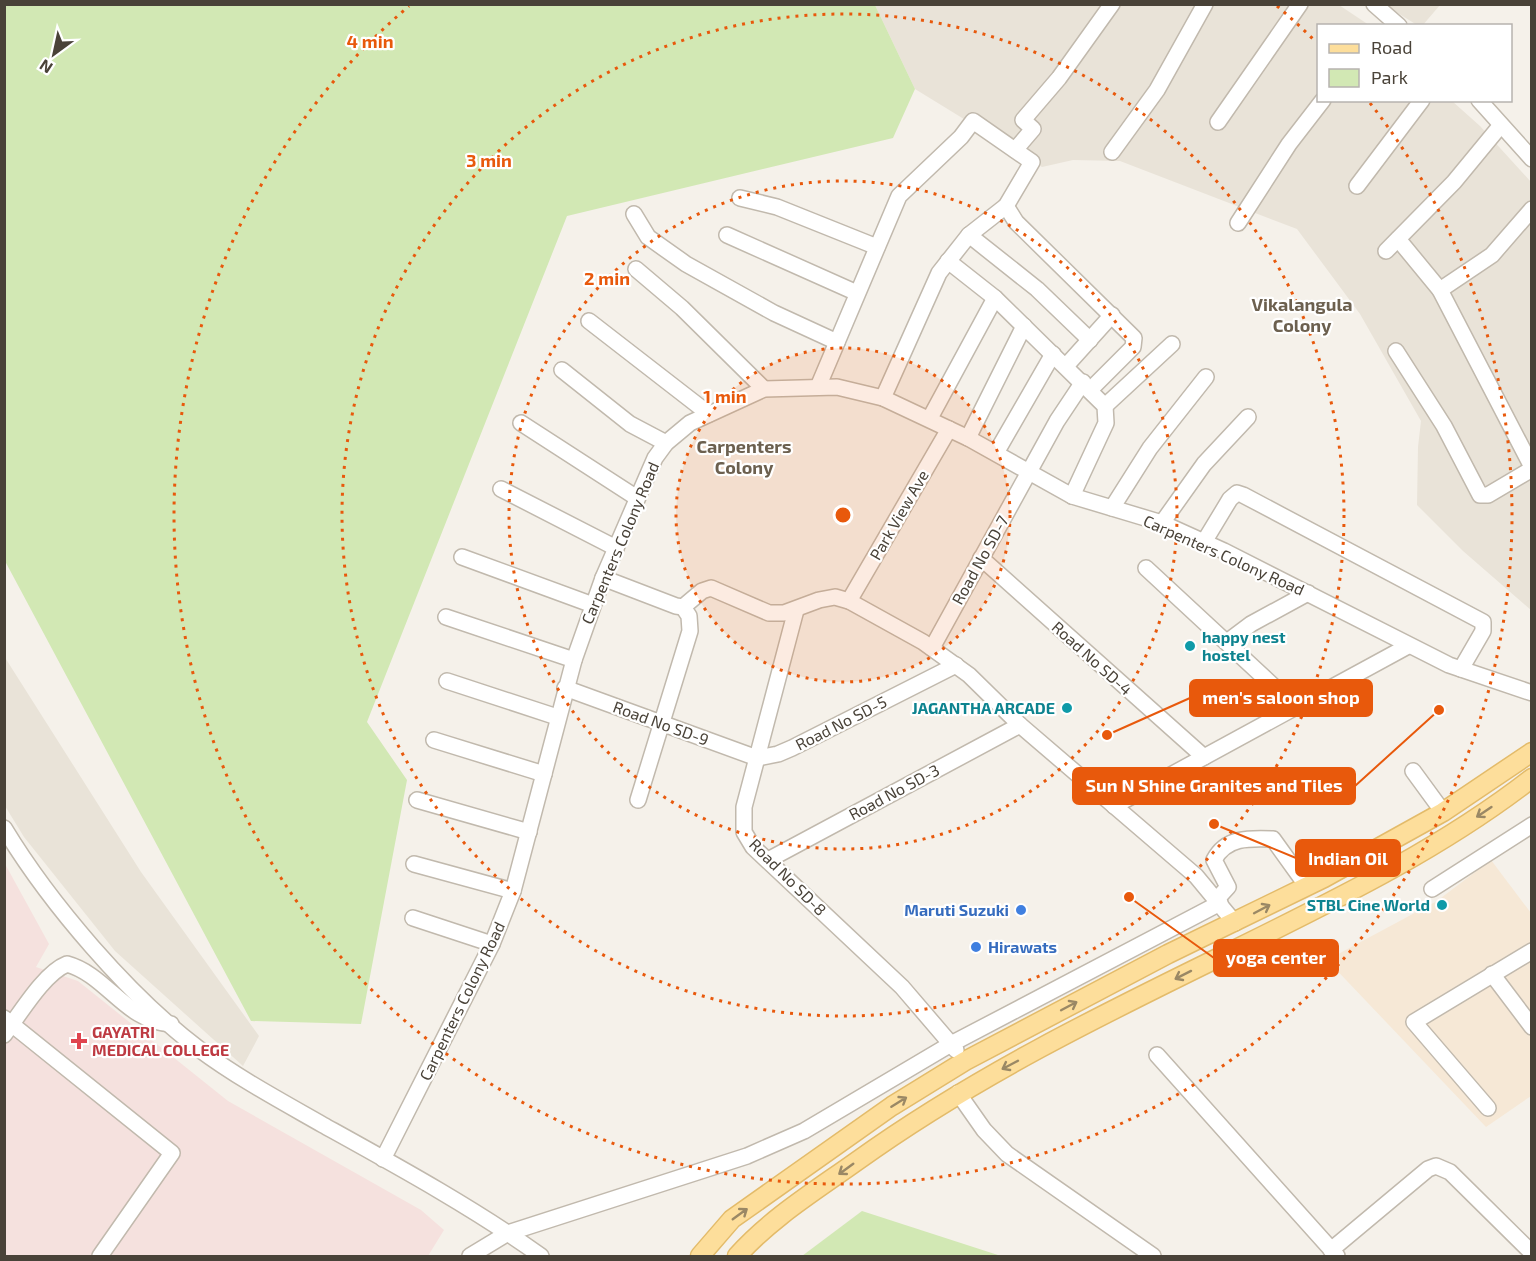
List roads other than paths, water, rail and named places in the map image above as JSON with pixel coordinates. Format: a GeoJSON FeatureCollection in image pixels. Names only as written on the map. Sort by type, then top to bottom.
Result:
{"type":"FeatureCollection","features":[{"type":"Feature","properties":{"kind":"main road"},"geometry":{"type":"LineString","coordinates":[[700,1257],[732,1219],[892,1106],[965,1061],[1168,954],[1324,878],[1443,812],[1532,752]]}},
{"type":"Feature","properties":{"kind":"main road"},"geometry":{"type":"LineString","coordinates":[[737,1257],[759,1232],[910,1123],[958,1093],[1184,974],[1335,900],[1457,830],[1532,778]]}},
{"type":"Feature","properties":{"kind":"street"},"geometry":{"type":"LineString","coordinates":[[1015,150],[1033,129],[1023,120],[1069,64],[1112,4]]}},
{"type":"Feature","properties":{"kind":"street"},"geometry":{"type":"LineString","coordinates":[[1112,152],[1157,90],[1205,4]]}},
{"type":"Feature","properties":{"kind":"street"},"geometry":{"type":"LineString","coordinates":[[1218,122],[1300,4]]}},
{"type":"Feature","properties":{"kind":"street"},"geometry":{"type":"LineString","coordinates":[[1374,4],[1389,22]]}},
{"type":"Feature","properties":{"kind":"street"},"geometry":{"type":"LineString","coordinates":[[1238,222],[1290,144],[1322,102]]}},
{"type":"Feature","properties":{"kind":"street"},"geometry":{"type":"LineString","coordinates":[[1357,186],[1420,102]]}},
{"type":"Feature","properties":{"kind":"street"},"geometry":{"type":"LineString","coordinates":[[1481,102],[1532,159]]}},
{"type":"Feature","properties":{"kind":"street"},"geometry":{"type":"LineString","coordinates":[[818,387],[902,191],[961,137],[973,121],[1032,162],[1006,206],[969,235],[939,273],[883,398]]}},
{"type":"Feature","properties":{"kind":"street"},"geometry":{"type":"LineString","coordinates":[[1386,250],[1454,182],[1501,125]]}},
{"type":"Feature","properties":{"kind":"street"},"geometry":{"type":"LineString","coordinates":[[740,198],[777,207],[877,248]]}},
{"type":"Feature","properties":{"kind":"street"},"geometry":{"type":"LineString","coordinates":[[1006,206],[1016,222],[1112,315],[1066,366]]}},
{"type":"Feature","properties":{"kind":"street"},"geometry":{"type":"LineString","coordinates":[[1440,290],[1492,255],[1532,209]]}},
{"type":"Feature","properties":{"kind":"street"},"geometry":{"type":"LineString","coordinates":[[634,214],[648,237],[686,264],[774,313],[837,342]]}},
{"type":"Feature","properties":{"kind":"street"},"geometry":{"type":"LineString","coordinates":[[726,234],[858,293]]}},
{"type":"Feature","properties":{"kind":"street"},"geometry":{"type":"LineString","coordinates":[[969,235],[1036,289],[1090,340]]}},
{"type":"Feature","properties":{"kind":"street"},"geometry":{"type":"LineString","coordinates":[[1396,351],[1439,418],[1480,495],[1488,495],[1532,468],[1440,290],[1398,239]]}},
{"type":"Feature","properties":{"kind":"street"},"geometry":{"type":"LineString","coordinates":[[948,261],[995,298],[1105,406],[1106,423],[1072,496]]}},
{"type":"Feature","properties":{"kind":"street"},"geometry":{"type":"LineString","coordinates":[[636,268],[682,308],[764,389]]}},
{"type":"Feature","properties":{"kind":"street"},"geometry":{"type":"LineString","coordinates":[[930,418],[995,298]]}},
{"type":"Feature","properties":{"kind":"street","name":"Road No SD-7"},"geometry":{"type":"LineString","coordinates":[[932,648],[1057,421],[1087,386],[1135,342],[1130,332],[1112,315]]}},
{"type":"Feature","properties":{"kind":"street"},"geometry":{"type":"LineString","coordinates":[[589,321],[709,414]]}},
{"type":"Feature","properties":{"kind":"street"},"geometry":{"type":"LineString","coordinates":[[968,438],[1024,326]]}},
{"type":"Feature","properties":{"kind":"street"},"geometry":{"type":"LineString","coordinates":[[1105,406],[1172,344]]}},
{"type":"Feature","properties":{"kind":"street"},"geometry":{"type":"LineString","coordinates":[[996,453],[1053,354]]}},
{"type":"Feature","properties":{"kind":"street"},"geometry":{"type":"LineString","coordinates":[[562,370],[630,424],[666,443]]}},
{"type":"Feature","properties":{"kind":"street"},"geometry":{"type":"LineString","coordinates":[[1112,508],[1150,448],[1206,377]]}},
{"type":"Feature","properties":{"kind":"street","name":"Carpenters Colony Road"},"geometry":{"type":"LineString","coordinates":[[383,1159],[492,944],[513,891],[565,688],[603,578],[636,498],[666,443],[690,423],[764,389],[837,387],[883,398],[930,418],[1072,496],[1162,523],[1308,593],[1408,646],[1461,669],[1532,693]]}},
{"type":"Feature","properties":{"kind":"street"},"geometry":{"type":"LineString","coordinates":[[1162,523],[1204,464],[1248,417]]}},
{"type":"Feature","properties":{"kind":"street"},"geometry":{"type":"LineString","coordinates":[[520,423],[636,498]]}},
{"type":"Feature","properties":{"kind":"street","name":"Park View Ave"},"geometry":{"type":"LineString","coordinates":[[849,601],[949,429]]}},
{"type":"Feature","properties":{"kind":"street"},"geometry":{"type":"LineString","coordinates":[[501,489],[616,548]]}},
{"type":"Feature","properties":{"kind":"street"},"geometry":{"type":"LineString","coordinates":[[1204,542],[1230,499],[1237,494],[1243,495],[1483,622],[1483,631],[1461,669]]}},
{"type":"Feature","properties":{"kind":"street"},"geometry":{"type":"LineString","coordinates":[[462,557],[593,605]]}},
{"type":"Feature","properties":{"kind":"street","name":"Road No SD-4"},"geometry":{"type":"LineString","coordinates":[[981,558],[1204,757]]}},
{"type":"Feature","properties":{"kind":"street"},"geometry":{"type":"LineString","coordinates":[[1146,567],[1296,707]]}},
{"type":"Feature","properties":{"kind":"street"},"geometry":{"type":"LineString","coordinates":[[603,578],[683,607],[689,616],[690,631],[638,800]]}},
{"type":"Feature","properties":{"kind":"street"},"geometry":{"type":"LineString","coordinates":[[683,607],[702,591],[711,588],[769,613],[784,614],[819,600],[835,597],[849,601],[890,621],[956,665],[1020,725],[1196,876],[1219,901],[1234,923]]}},
{"type":"Feature","properties":{"kind":"street"},"geometry":{"type":"LineString","coordinates":[[1227,642],[1251,624],[1308,593]]}},
{"type":"Feature","properties":{"kind":"street","name":"Road No SD-8"},"geometry":{"type":"LineString","coordinates":[[796,610],[743,820],[749,841],[902,987],[965,1061]]}},
{"type":"Feature","properties":{"kind":"street"},"geometry":{"type":"LineString","coordinates":[[446,617],[574,660]]}},
{"type":"Feature","properties":{"kind":"street"},"geometry":{"type":"LineString","coordinates":[[1114,806],[1408,646]]}},
{"type":"Feature","properties":{"kind":"street","name":"Road No SD-5"},"geometry":{"type":"LineString","coordinates":[[757,758],[792,748],[956,665]]}},
{"type":"Feature","properties":{"kind":"street"},"geometry":{"type":"LineString","coordinates":[[447,681],[557,717]]}},
{"type":"Feature","properties":{"kind":"street","name":"Road No SD-9"},"geometry":{"type":"LineString","coordinates":[[565,688],[757,758]]}},
{"type":"Feature","properties":{"kind":"street","name":"Road No SD-3"},"geometry":{"type":"LineString","coordinates":[[768,860],[1020,725]]}},
{"type":"Feature","properties":{"kind":"street"},"geometry":{"type":"LineString","coordinates":[[434,740],[544,774]]}},
{"type":"Feature","properties":{"kind":"street"},"geometry":{"type":"LineString","coordinates":[[1413,771],[1443,812]]}},
{"type":"Feature","properties":{"kind":"street"},"geometry":{"type":"LineString","coordinates":[[417,800],[529,832]]}},
{"type":"Feature","properties":{"kind":"street"},"geometry":{"type":"LineString","coordinates":[[1432,889],[1532,825]]}},
{"type":"Feature","properties":{"kind":"street"},"geometry":{"type":"LineString","coordinates":[[4,828],[50,895],[120,976],[198,1048],[243,1079],[508,1233],[541,1257]]}},
{"type":"Feature","properties":{"kind":"street"},"geometry":{"type":"LineString","coordinates":[[470,1257],[508,1233],[747,1156],[804,1131],[951,1044],[1219,901],[1228,887],[1214,861],[1218,853],[1233,842],[1248,837],[1273,839],[1306,885]]}},
{"type":"Feature","properties":{"kind":"street"},"geometry":{"type":"LineString","coordinates":[[414,864],[513,891]]}},
{"type":"Feature","properties":{"kind":"street"},"geometry":{"type":"LineString","coordinates":[[413,918],[492,944]]}},
{"type":"Feature","properties":{"kind":"street"},"geometry":{"type":"LineString","coordinates":[[1488,1108],[1414,1022],[1532,951]]}},
{"type":"Feature","properties":{"kind":"street"},"geometry":{"type":"LineString","coordinates":[[100,1257],[172,1153],[7,1026],[49,977],[59,967],[68,964],[85,972],[142,1018],[156,1023],[171,1024]]}},
{"type":"Feature","properties":{"kind":"street"},"geometry":{"type":"LineString","coordinates":[[1492,974],[1532,1027]]}},
{"type":"Feature","properties":{"kind":"street"},"geometry":{"type":"LineString","coordinates":[[1157,1055],[1334,1253],[1428,1168],[1436,1166],[1450,1172],[1532,1253]]}},
{"type":"Feature","properties":{"kind":"street"},"geometry":{"type":"LineString","coordinates":[[958,1093],[984,1130],[1007,1154],[1153,1257]]}},
{"type":"Feature","properties":{"kind":"place","name":"happy nest hostel"},"geometry":{"type":"Point","coordinates":[1190,646]}},
{"type":"Feature","properties":{"kind":"place","name":"JAGANTHA ARCADE"},"geometry":{"type":"Point","coordinates":[1067,708]}},
{"type":"Feature","properties":{"kind":"place","name":"Sun N Shine Granites and Tiles"},"geometry":{"type":"Point","coordinates":[1439,710]}},
{"type":"Feature","properties":{"kind":"place","name":"men's saloon shop"},"geometry":{"type":"Point","coordinates":[1107,735]}},
{"type":"Feature","properties":{"kind":"place","name":"Indian Oil"},"geometry":{"type":"Point","coordinates":[1214,824]}},
{"type":"Feature","properties":{"kind":"place","name":"yoga center"},"geometry":{"type":"Point","coordinates":[1129,897]}},
{"type":"Feature","properties":{"kind":"place","name":"STBL Cine World"},"geometry":{"type":"Point","coordinates":[1442,905]}},
{"type":"Feature","properties":{"kind":"place","name":"Maruti Suzuki"},"geometry":{"type":"Point","coordinates":[1021,910]}},
{"type":"Feature","properties":{"kind":"place","name":"Hirawats"},"geometry":{"type":"Point","coordinates":[976,947]}},
{"type":"Feature","properties":{"kind":"place","name":"GAYATRI MEDICAL COLLEGE"},"geometry":{"type":"Point","coordinates":[79,1041]}},
{"type":"Feature","properties":{"kind":"district","name":"Vikalangula Colony"},"geometry":{"type":"Point","coordinates":[1302,315]}},
{"type":"Feature","properties":{"kind":"district","name":"Carpenters Colony"},"geometry":{"type":"Point","coordinates":[744,457]}}]}
